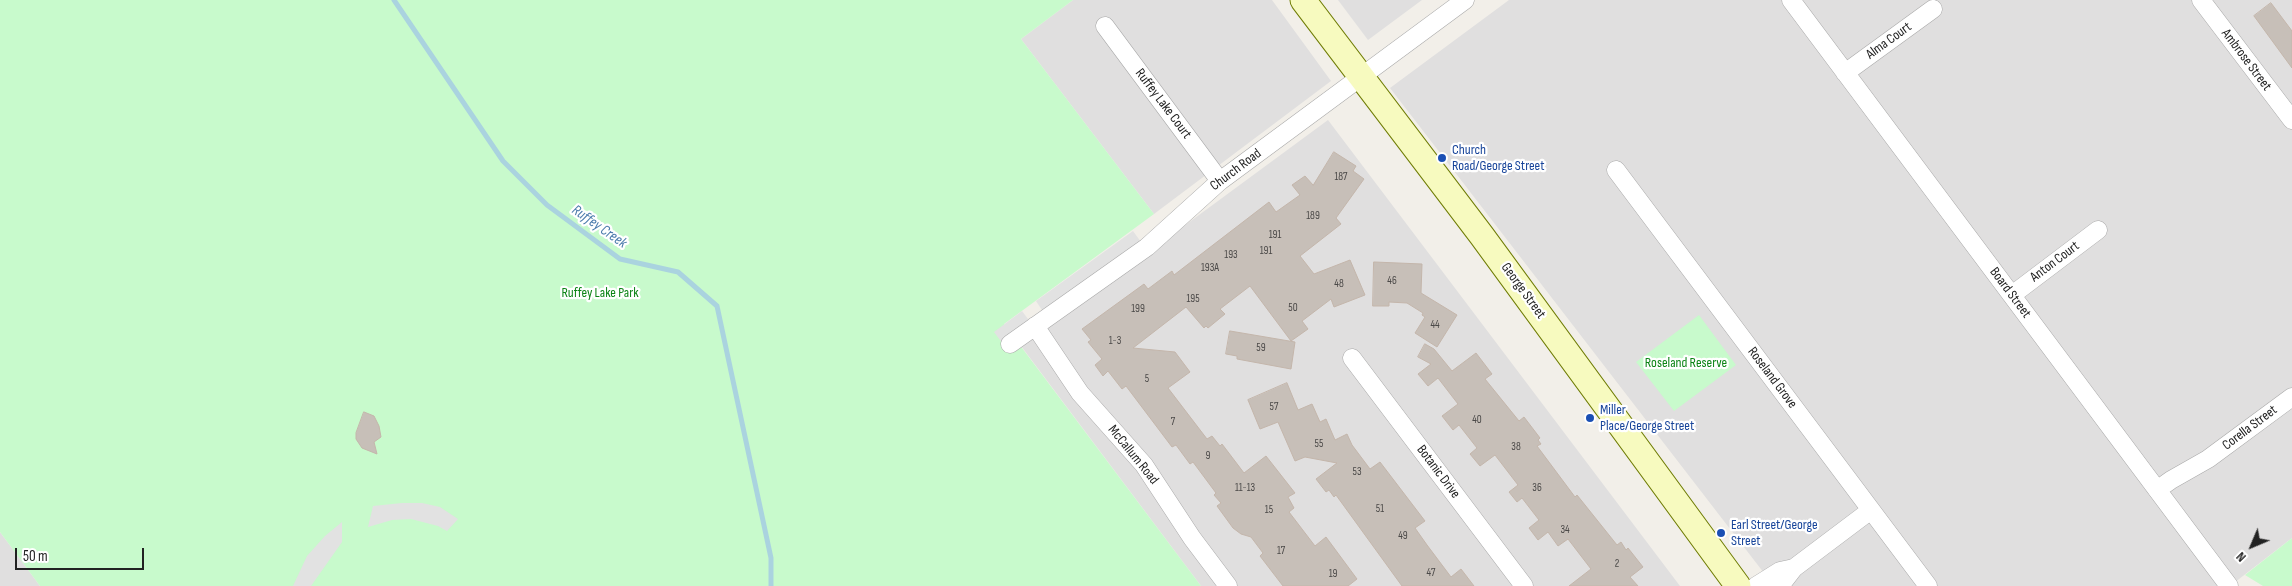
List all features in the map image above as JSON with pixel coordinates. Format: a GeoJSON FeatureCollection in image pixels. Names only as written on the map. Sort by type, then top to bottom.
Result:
{"type":"FeatureCollection","features":[{"type":"Feature","properties":{"kind":"main road","name":"George Street"},"geometry":{"type":"LineString","coordinates":[[1304,0],[1499,260],[1731,583]]}},
{"type":"Feature","properties":{"kind":"street","name":"Church Road"},"geometry":{"type":"LineString","coordinates":[[1010,344],[1146,247],[1220,182],[1464,0]]}},
{"type":"Feature","properties":{"kind":"street","name":"Board Street"},"geometry":{"type":"LineString","coordinates":[[1791,0],[2229,586]]}},
{"type":"Feature","properties":{"kind":"street","name":"Ambrose Street"},"geometry":{"type":"LineString","coordinates":[[2201,0],[2290,114]]}},
{"type":"Feature","properties":{"kind":"street","name":"Alma Court"},"geometry":{"type":"LineString","coordinates":[[1846,73],[1933,9]]}},
{"type":"Feature","properties":{"kind":"street","name":"Ruffey Lake Court"},"geometry":{"type":"LineString","coordinates":[[1105,26],[1220,182]]}},
{"type":"Feature","properties":{"kind":"street","name":"Roseland Grove"},"geometry":{"type":"LineString","coordinates":[[1616,170],[1928,586]]}},
{"type":"Feature","properties":{"kind":"street","name":"Anton Court"},"geometry":{"type":"LineString","coordinates":[[2012,295],[2098,230]]}},
{"type":"Feature","properties":{"kind":"street","name":"McCallum Road"},"geometry":{"type":"LineString","coordinates":[[1035,326],[1080,393],[1144,465],[1192,538],[1228,586]]}},
{"type":"Feature","properties":{"kind":"street","name":"Botanic Drive"},"geometry":{"type":"LineString","coordinates":[[1352,358],[1524,586]]}},
{"type":"Feature","properties":{"kind":"street","name":"Corella Street"},"geometry":{"type":"LineString","coordinates":[[2161,495],[2178,490],[2208,459],[2292,397]]}},
{"type":"Feature","properties":{"kind":"street"},"geometry":{"type":"LineString","coordinates":[[1780,586],[1794,568],[1871,510]]}},
{"type":"Feature","properties":{"kind":"street"},"geometry":{"type":"LineString","coordinates":[[1756,586],[1780,571],[1794,568]]}},
{"type":"Feature","properties":{"kind":"shaded area"},"geometry":{"type":"Polygon","coordinates":[[[1073,0],[1272,0],[1331,81],[1154,214],[1021,39],[1073,0]]]}},
{"type":"Feature","properties":{"kind":"shaded area"},"geometry":{"type":"Polygon","coordinates":[[[1338,0],[1422,0],[1368,40],[1338,0]]]}},
{"type":"Feature","properties":{"kind":"shaded area"},"geometry":{"type":"Polygon","coordinates":[[[1509,0],[2292,0],[2292,538],[2230,586],[1774,586],[1390,88],[1509,0]]]}},
{"type":"Feature","properties":{"kind":"shaded area"},"geometry":{"type":"Polygon","coordinates":[[[1328,120],[1680,586],[1201,586],[1021,346],[1328,120]]]}},
{"type":"Feature","properties":{"kind":"shaded area"},"geometry":{"type":"Polygon","coordinates":[[[1133,231],[1141,242],[1044,313],[1036,301],[1133,231]]]}},
{"type":"Feature","properties":{"kind":"shaded area"},"geometry":{"type":"Polygon","coordinates":[[[1022,311],[1031,323],[1003,344],[994,332],[1022,311]]]}},
{"type":"Feature","properties":{"kind":"shaded area"},"geometry":{"type":"Polygon","coordinates":[[[422,503],[440,507],[458,519],[447,531],[438,526],[411,519],[392,520],[368,527],[373,506],[422,503]]]}},
{"type":"Feature","properties":{"kind":"shaded area"},"geometry":{"type":"Polygon","coordinates":[[[342,522],[342,542],[311,586],[293,586],[307,556],[325,536],[342,522]]]}},
{"type":"Feature","properties":{"kind":"shaded area"},"geometry":{"type":"Polygon","coordinates":[[[0,532],[40,586],[0,586],[0,532]]]}},
{"type":"Feature","properties":{"kind":"green space","name":"Ruffey Lake Park"},"geometry":{"type":"Polygon","coordinates":[[[0,0],[1073,0],[1021,39],[1154,214],[1004,324],[1201,586],[40,586],[0,532],[0,0]]]}},
{"type":"Feature","properties":{"kind":"green space","name":"Roseland Reserve"},"geometry":{"type":"Polygon","coordinates":[[[1699,315],[1736,365],[1674,411],[1636,362],[1699,315]]]}},
{"type":"Feature","properties":{"kind":"green space"},"geometry":{"type":"Polygon","coordinates":[[[2292,538],[2292,586],[2263,586],[2245,575],[2292,538]]]}},
{"type":"Feature","properties":{"kind":"building"},"geometry":{"type":"Polygon","coordinates":[[[2271,3],[2292,31],[2292,68],[2254,16],[2271,3]]]}},
{"type":"Feature","properties":{"kind":"building"},"geometry":{"type":"Polygon","coordinates":[[[1334,152],[1356,166],[1353,171],[1364,179],[1336,218],[1341,224],[1300,256],[1314,274],[1350,260],[1365,295],[1334,307],[1331,299],[1302,321],[1308,329],[1291,341],[1250,286],[1220,309],[1225,314],[1208,328],[1206,326],[1204,328],[1186,307],[1133,348],[1175,352],[1190,372],[1168,388],[1207,439],[1212,436],[1220,446],[1222,444],[1244,473],[1266,456],[1295,493],[1288,497],[1294,508],[1289,512],[1315,546],[1326,537],[1357,579],[1348,586],[1283,586],[1260,556],[1263,553],[1251,537],[1241,534],[1233,528],[1217,506],[1221,503],[1214,495],[1216,493],[1193,462],[1190,464],[1176,445],[1172,447],[1126,386],[1122,389],[1108,371],[1103,376],[1095,365],[1102,359],[1088,342],[1091,340],[1082,329],[1144,284],[1148,289],[1172,271],[1174,275],[1269,202],[1276,212],[1300,195],[1292,185],[1305,176],[1313,185],[1334,152]]]}},
{"type":"Feature","properties":{"kind":"building"},"geometry":{"type":"Polygon","coordinates":[[[1374,262],[1422,264],[1421,293],[1457,315],[1437,347],[1415,333],[1425,317],[1422,315],[1423,313],[1407,303],[1389,302],[1389,306],[1373,306],[1374,262]]]}},
{"type":"Feature","properties":{"kind":"building"},"geometry":{"type":"Polygon","coordinates":[[[1230,331],[1295,342],[1291,369],[1237,359],[1237,356],[1226,354],[1230,331]]]}},
{"type":"Feature","properties":{"kind":"building"},"geometry":{"type":"Polygon","coordinates":[[[1425,344],[1434,349],[1452,371],[1476,353],[1492,374],[1485,379],[1519,421],[1524,417],[1540,438],[1538,440],[1541,444],[1537,446],[1575,497],[1577,495],[1617,545],[1621,542],[1626,550],[1628,548],[1643,567],[1630,577],[1638,586],[1569,586],[1591,569],[1568,539],[1558,546],[1548,532],[1538,540],[1529,528],[1539,520],[1522,498],[1517,502],[1509,492],[1518,485],[1495,455],[1480,466],[1470,454],[1477,448],[1459,425],[1453,430],[1442,416],[1458,404],[1438,378],[1428,386],[1418,374],[1431,364],[1418,357],[1425,344]]]}},
{"type":"Feature","properties":{"kind":"building"},"geometry":{"type":"Polygon","coordinates":[[[1287,383],[1298,410],[1312,404],[1320,422],[1326,419],[1335,440],[1347,434],[1352,445],[1370,469],[1380,462],[1425,521],[1415,528],[1451,577],[1461,569],[1474,586],[1402,586],[1336,495],[1334,497],[1329,490],[1326,492],[1316,479],[1337,463],[1305,457],[1295,461],[1278,422],[1260,429],[1248,400],[1287,383]]]}},
{"type":"Feature","properties":{"kind":"building"},"geometry":{"type":"Polygon","coordinates":[[[364,412],[374,416],[379,426],[381,437],[374,442],[377,454],[362,448],[356,439],[356,433],[364,412]]]}},
{"type":"Feature","properties":{"kind":"waterway","name":"Ruffey Creek"},"geometry":{"type":"LineString","coordinates":[[394,0],[503,161],[547,205],[620,259],[678,272],[717,306],[771,558],[771,586]]}},
{"type":"Feature","properties":{"kind":"place","name":"Church Road/George Street"},"geometry":{"type":"Point","coordinates":[1442,158]}},
{"type":"Feature","properties":{"kind":"place","name":"Miller Place/George Street"},"geometry":{"type":"Point","coordinates":[1590,418]}},
{"type":"Feature","properties":{"kind":"place","name":"Earl Street/George Street"},"geometry":{"type":"Point","coordinates":[1721,533]}}]}
